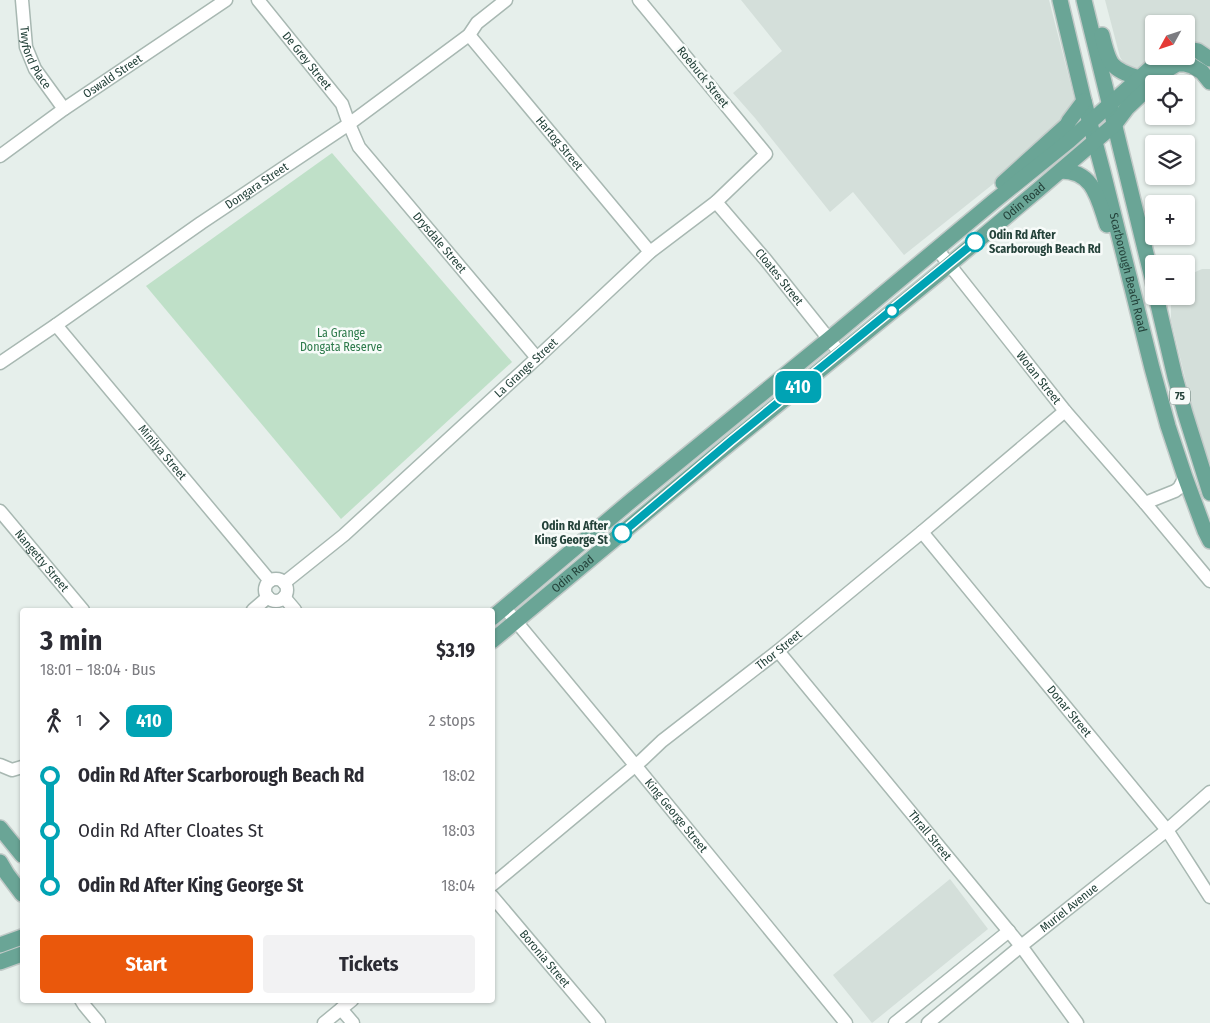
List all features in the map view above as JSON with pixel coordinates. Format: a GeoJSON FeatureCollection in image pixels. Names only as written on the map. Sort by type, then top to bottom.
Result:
{"type":"FeatureCollection","features":[{"type":"Feature","properties":{"kind":"main road","name":"Scarborough Beach Road"},"geometry":{"type":"LineString","coordinates":[[1060,0],[1094,141],[1168,426],[1185,477],[1208,534]]}},
{"type":"Feature","properties":{"kind":"main road","name":"Scarborough Beach Road"},"geometry":{"type":"LineString","coordinates":[[1084,0],[1146,255]]}},
{"type":"Feature","properties":{"kind":"main road"},"geometry":{"type":"LineString","coordinates":[[1094,0],[1106,53],[1113,66],[1123,73],[1139,78]]}},
{"type":"Feature","properties":{"kind":"main road"},"geometry":{"type":"LineString","coordinates":[[1195,51],[1210,59]]}},
{"type":"Feature","properties":{"kind":"main road","name":"Odin Road"},"geometry":{"type":"LineString","coordinates":[[495,638],[1060,171],[1114,124],[1166,70],[1177,64],[1185,64],[1202,72],[1210,82]]}},
{"type":"Feature","properties":{"kind":"main road","name":"Odin Road"},"geometry":{"type":"LineString","coordinates":[[495,616],[632,500],[1090,123],[1154,65]]}},
{"type":"Feature","properties":{"kind":"main road"},"geometry":{"type":"LineString","coordinates":[[994,202],[1004,182],[1067,125],[1084,101]]}},
{"type":"Feature","properties":{"kind":"main road"},"geometry":{"type":"LineString","coordinates":[[1060,171],[1077,174],[1089,181],[1095,190],[1139,316]]}},
{"type":"Feature","properties":{"kind":"main road","name":"Scarborough Beach Road"},"geometry":{"type":"LineString","coordinates":[[1158,305],[1178,386],[1210,494]]}},
{"type":"Feature","properties":{"kind":"main road"},"geometry":{"type":"LineString","coordinates":[[0,828],[20,853]]}},
{"type":"Feature","properties":{"kind":"main road"},"geometry":{"type":"LineString","coordinates":[[0,857],[20,880]]}},
{"type":"Feature","properties":{"kind":"main road"},"geometry":{"type":"LineString","coordinates":[[0,862],[20,891]]}},
{"type":"Feature","properties":{"kind":"main road"},"geometry":{"type":"LineString","coordinates":[[0,962],[20,955]]}},
{"type":"Feature","properties":{"kind":"street","name":"Twyford Place"},"geometry":{"type":"LineString","coordinates":[[22,0],[26,47],[36,69],[64,109]]}},
{"type":"Feature","properties":{"kind":"street","name":"Oswald Street"},"geometry":{"type":"LineString","coordinates":[[0,156],[64,109],[226,0]]}},
{"type":"Feature","properties":{"kind":"street","name":"De Grey Street"},"geometry":{"type":"LineString","coordinates":[[258,0],[342,104],[349,124]]}},
{"type":"Feature","properties":{"kind":"street","name":"Dongara Street"},"geometry":{"type":"LineString","coordinates":[[0,363],[201,223],[349,124],[469,35],[476,23],[506,0]]}},
{"type":"Feature","properties":{"kind":"street","name":"Roebuck Street"},"geometry":{"type":"LineString","coordinates":[[639,0],[766,154]]}},
{"type":"Feature","properties":{"kind":"street","name":"Hartog Street"},"geometry":{"type":"LineString","coordinates":[[469,35],[650,252]]}},
{"type":"Feature","properties":{"kind":"street","name":"Drysdale Street"},"geometry":{"type":"LineString","coordinates":[[349,124],[359,147],[537,358]]}},
{"type":"Feature","properties":{"kind":"street","name":"La Grange Street"},"geometry":{"type":"LineString","coordinates":[[284,583],[344,535],[650,252],[716,202],[766,154]]}},
{"type":"Feature","properties":{"kind":"street","name":"Cloates Street"},"geometry":{"type":"LineString","coordinates":[[716,202],[765,259],[840,353]]}},
{"type":"Feature","properties":{"kind":"street","name":"Wotan Street"},"geometry":{"type":"LineString","coordinates":[[936,249],[1065,412],[1210,581]]}},
{"type":"Feature","properties":{"kind":"street","name":"Minilya Street"},"geometry":{"type":"LineString","coordinates":[[56,325],[270,581]]}},
{"type":"Feature","properties":{"kind":"street","name":"Thor Street"},"geometry":{"type":"LineString","coordinates":[[495,883],[662,741],[778,651],[1065,412]]}},
{"type":"Feature","properties":{"kind":"street"},"geometry":{"type":"LineString","coordinates":[[1145,503],[1175,491],[1179,488],[1185,477]]}},
{"type":"Feature","properties":{"kind":"street","name":"Nangetty Street"},"geometry":{"type":"LineString","coordinates":[[0,511],[81,608]]}},
{"type":"Feature","properties":{"kind":"street","name":"Donar Street"},"geometry":{"type":"LineString","coordinates":[[922,532],[1167,830],[1210,897]]}},
{"type":"Feature","properties":{"kind":"street"},"geometry":{"type":"LineString","coordinates":[[277,579],[284,583],[287,590],[284,597],[277,601],[268,598],[265,588],[270,581],[277,579]]}},
{"type":"Feature","properties":{"kind":"street"},"geometry":{"type":"LineString","coordinates":[[284,597],[293,608]]}},
{"type":"Feature","properties":{"kind":"street"},"geometry":{"type":"LineString","coordinates":[[256,608],[268,598]]}},
{"type":"Feature","properties":{"kind":"street","name":"King George Street"},"geometry":{"type":"LineString","coordinates":[[505,608],[846,1023]]}},
{"type":"Feature","properties":{"kind":"street","name":"Thrall Street"},"geometry":{"type":"LineString","coordinates":[[778,651],[1009,931],[1077,1023]]}},
{"type":"Feature","properties":{"kind":"street"},"geometry":{"type":"LineString","coordinates":[[0,765],[17,769]]}},
{"type":"Feature","properties":{"kind":"street","name":"Muriel Avenue"},"geometry":{"type":"LineString","coordinates":[[928,1023],[1167,830],[1210,792]]}},
{"type":"Feature","properties":{"kind":"street","name":"Boronia Street"},"geometry":{"type":"LineString","coordinates":[[495,900],[599,1023]]}},
{"type":"Feature","properties":{"kind":"street"},"geometry":{"type":"LineString","coordinates":[[895,1023],[1009,931]]}},
{"type":"Feature","properties":{"kind":"street"},"geometry":{"type":"LineString","coordinates":[[83,1003],[99,1023]]}},
{"type":"Feature","properties":{"kind":"street"},"geometry":{"type":"LineString","coordinates":[[324,1023],[348,1003]]}},
{"type":"Feature","properties":{"kind":"street"},"geometry":{"type":"LineString","coordinates":[[341,1009],[353,1023]]}},
{"type":"Feature","properties":{"kind":"shaded area"},"geometry":{"type":"Polygon","coordinates":[[[741,0],[1049,0],[1076,105],[1056,134],[904,255],[853,192],[830,212],[733,93],[782,51],[741,0]]]}},
{"type":"Feature","properties":{"kind":"shaded area"},"geometry":{"type":"Polygon","coordinates":[[[1105,0],[1210,0],[1210,48],[1195,61],[1195,15],[1145,15],[1145,63],[1137,70],[1126,67],[1120,57],[1105,0]]]}},
{"type":"Feature","properties":{"kind":"shaded area"},"geometry":{"type":"Polygon","coordinates":[[[1202,269],[1210,269],[1210,471],[1171,320],[1171,305],[1195,305],[1195,272],[1202,269]]]}},
{"type":"Feature","properties":{"kind":"shaded area"},"geometry":{"type":"Polygon","coordinates":[[[950,879],[988,929],[872,1023],[833,975],[950,879]]]}},
{"type":"Feature","properties":{"kind":"green space","name":"La Grange Dongata Reserve"},"geometry":{"type":"Polygon","coordinates":[[[332,153],[512,362],[341,519],[146,286],[332,153]]]}},
{"type":"Feature","properties":{"kind":"bus line","name":"410"},"geometry":{"type":"LineString","coordinates":[[622,533],[731,441],[975,242]]}},
{"type":"Feature","properties":{"kind":"place","name":"Odin Rd After Scarborough Beach Rd"},"geometry":{"type":"Point","coordinates":[975,242]}},
{"type":"Feature","properties":{"kind":"place","name":"Odin Rd After King George St"},"geometry":{"type":"Point","coordinates":[622,533]}}]}
